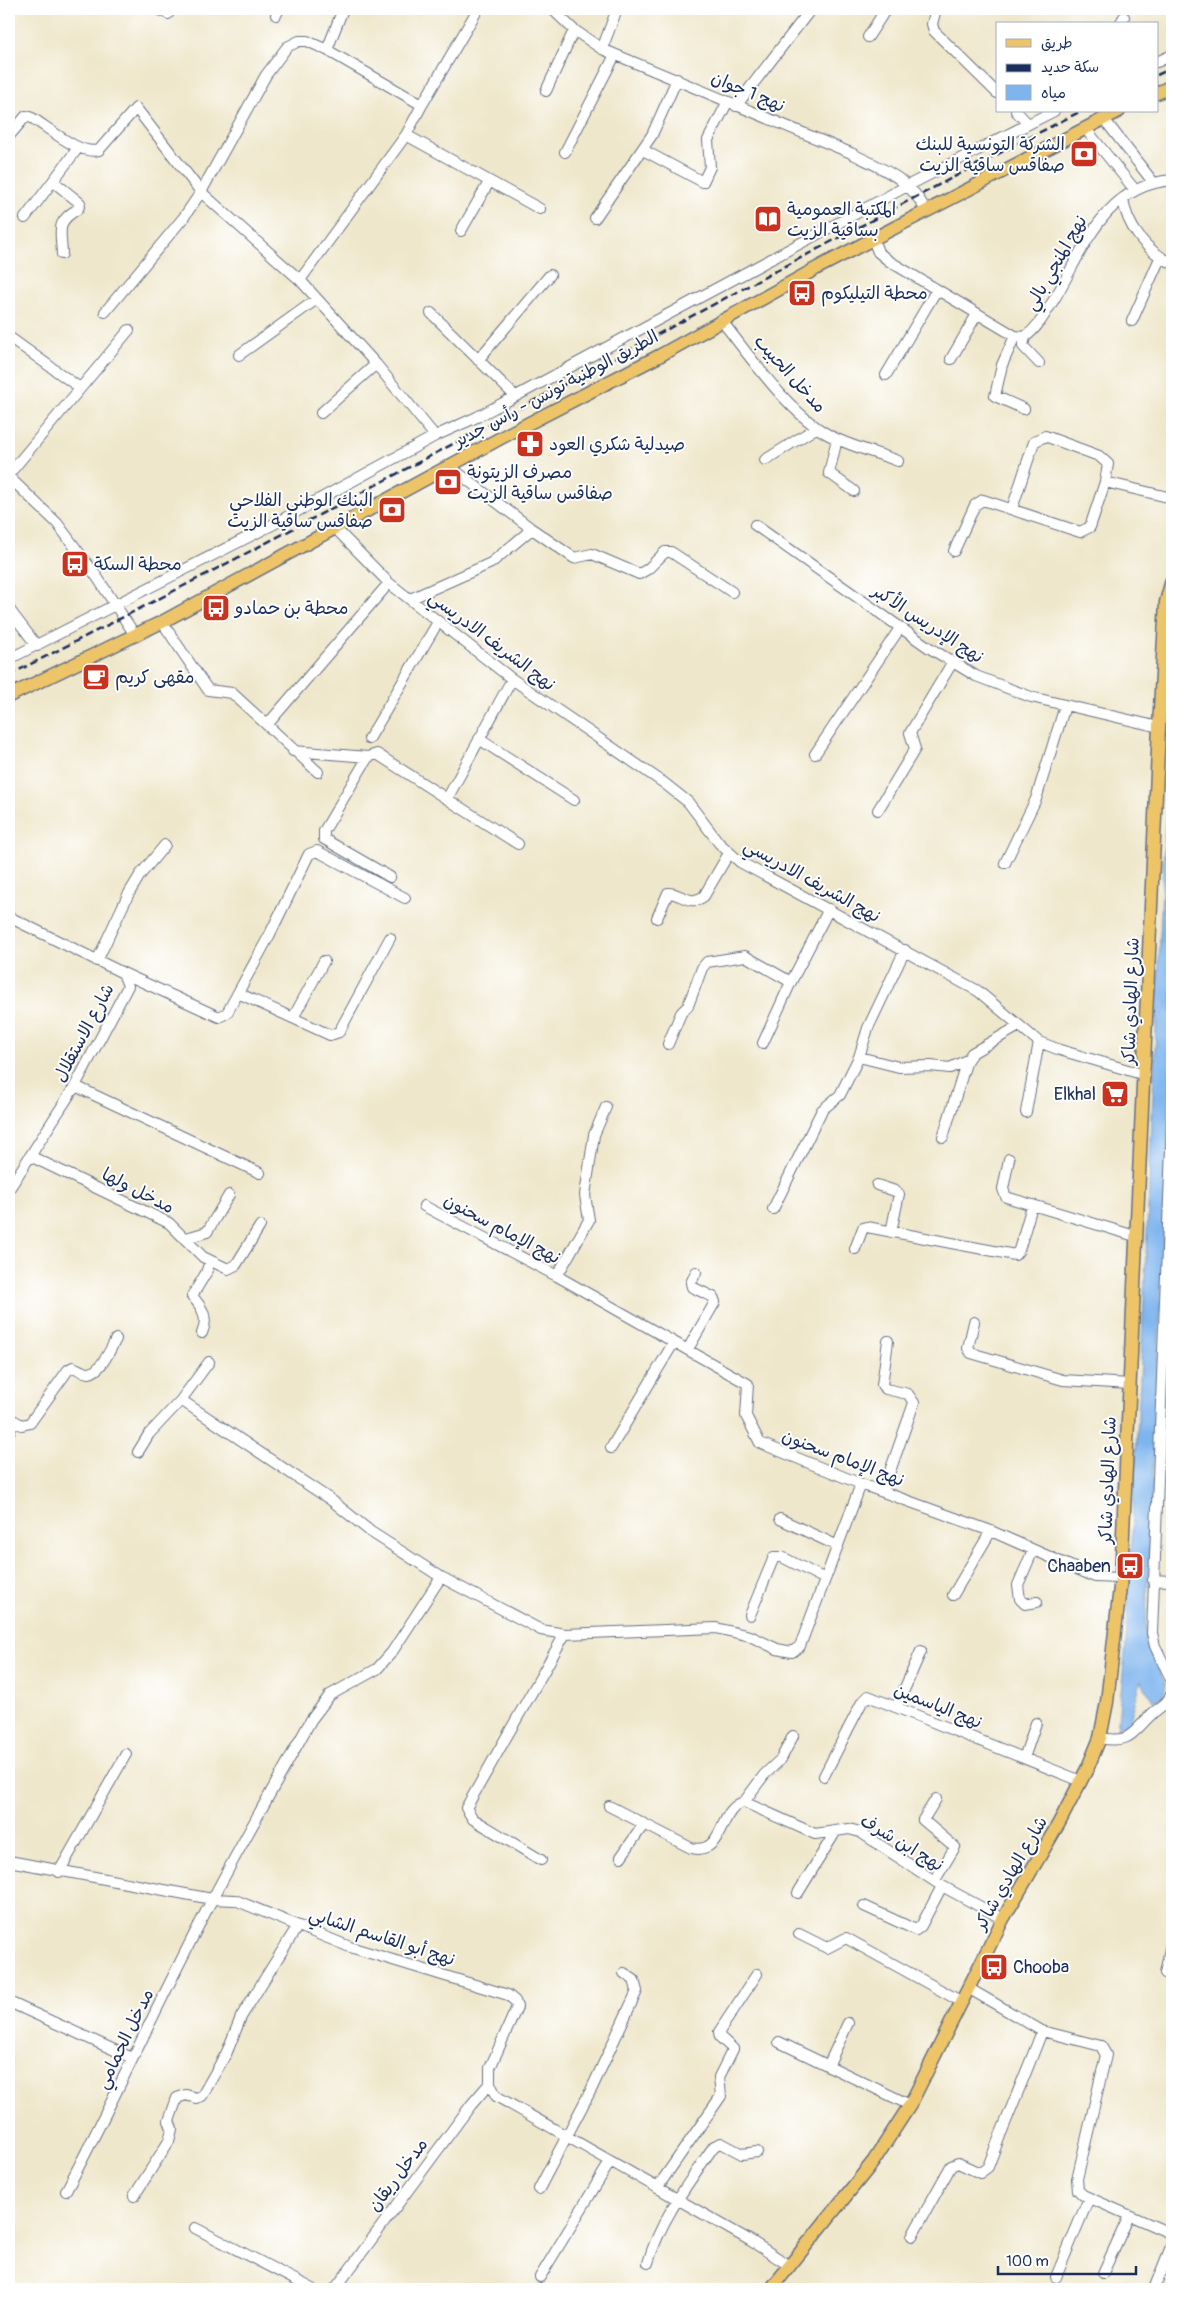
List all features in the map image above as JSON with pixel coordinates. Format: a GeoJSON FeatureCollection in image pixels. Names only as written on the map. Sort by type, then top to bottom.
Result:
{"type":"FeatureCollection","features":[{"type":"Feature","properties":{"kind":"main road"},"geometry":{"type":"LineString","coordinates":[[1158,93],[1172,86]]}},
{"type":"Feature","properties":{"kind":"main road","name":"الطريق الوطنية تونس - رأس جدير"},"geometry":{"type":"LineString","coordinates":[[9,696],[162,622],[449,466],[659,356],[721,320],[1117,112]]}},
{"type":"Feature","properties":{"kind":"main road","name":"شارع الهادي شاكر"},"geometry":{"type":"LineString","coordinates":[[771,2289],[873,2162],[910,2105],[1003,1919],[1081,1781],[1100,1738],[1111,1679],[1121,1578],[1135,1236],[1145,1075],[1159,728],[1166,602],[1172,580]]}},
{"type":"Feature","properties":{"kind":"street"},"geometry":{"type":"LineString","coordinates":[[158,9],[168,14]]}},
{"type":"Feature","properties":{"kind":"street"},"geometry":{"type":"LineString","coordinates":[[327,50],[343,9]]}},
{"type":"Feature","properties":{"kind":"street"},"geometry":{"type":"LineString","coordinates":[[300,280],[406,134],[478,9]]}},
{"type":"Feature","properties":{"kind":"street","name":"نهج 1 جوان"},"geometry":{"type":"LineString","coordinates":[[552,9],[574,30],[602,49],[851,153],[909,185],[918,195],[926,211]]}},
{"type":"Feature","properties":{"kind":"street"},"geometry":{"type":"LineString","coordinates":[[602,49],[617,9]]}},
{"type":"Feature","properties":{"kind":"street"},"geometry":{"type":"LineString","coordinates":[[643,150],[703,182],[710,167],[708,140],[731,104],[811,9]]}},
{"type":"Feature","properties":{"kind":"street"},"geometry":{"type":"LineString","coordinates":[[868,37],[886,9]]}},
{"type":"Feature","properties":{"kind":"street"},"geometry":{"type":"LineString","coordinates":[[936,9],[932,24],[934,31],[996,92]]}},
{"type":"Feature","properties":{"kind":"street"},"geometry":{"type":"LineString","coordinates":[[546,91],[574,30]]}},
{"type":"Feature","properties":{"kind":"street"},"geometry":{"type":"LineString","coordinates":[[105,312],[184,217],[201,192],[266,75],[287,47],[299,41],[307,41],[327,50],[422,105]]}},
{"type":"Feature","properties":{"kind":"street"},"geometry":{"type":"LineString","coordinates":[[564,152],[615,55]]}},
{"type":"Feature","properties":{"kind":"street"},"geometry":{"type":"LineString","coordinates":[[1158,62],[1172,55]]}},
{"type":"Feature","properties":{"kind":"street"},"geometry":{"type":"LineString","coordinates":[[595,218],[652,135],[677,79]]}},
{"type":"Feature","properties":{"kind":"street"},"geometry":{"type":"LineString","coordinates":[[9,136],[26,116],[78,148],[92,153],[99,150],[136,108],[201,192],[300,280],[376,364],[435,436]]}},
{"type":"Feature","properties":{"kind":"street"},"geometry":{"type":"LineString","coordinates":[[1017,112],[1028,124]]}},
{"type":"Feature","properties":{"kind":"street"},"geometry":{"type":"LineString","coordinates":[[9,659],[272,526],[435,436],[515,396],[909,185],[1052,112]]}},
{"type":"Feature","properties":{"kind":"street"},"geometry":{"type":"LineString","coordinates":[[1104,119],[1153,182]]}},
{"type":"Feature","properties":{"kind":"street"},"geometry":{"type":"LineString","coordinates":[[1085,128],[1135,190]]}},
{"type":"Feature","properties":{"kind":"street"},"geometry":{"type":"LineString","coordinates":[[406,134],[540,209]]}},
{"type":"Feature","properties":{"kind":"street"},"geometry":{"type":"LineString","coordinates":[[25,218],[78,148]]}},
{"type":"Feature","properties":{"kind":"street","name":"نهج المنجي بالي"},"geometry":{"type":"LineString","coordinates":[[1024,409],[995,396],[1002,365],[1020,336],[1040,323],[1099,219],[1135,190],[1153,182],[1172,180]]}},
{"type":"Feature","properties":{"kind":"street"},"geometry":{"type":"LineString","coordinates":[[54,182],[80,203],[78,209],[65,217],[62,222],[62,254]]}},
{"type":"Feature","properties":{"kind":"street"},"geometry":{"type":"LineString","coordinates":[[461,231],[490,182]]}},
{"type":"Feature","properties":{"kind":"street"},"geometry":{"type":"LineString","coordinates":[[1123,198],[1129,223],[1160,258],[1172,263]]}},
{"type":"Feature","properties":{"kind":"street"},"geometry":{"type":"LineString","coordinates":[[873,239],[878,252],[883,257],[936,291],[1020,336],[1023,346],[1039,363]]}},
{"type":"Feature","properties":{"kind":"street"},"geometry":{"type":"LineString","coordinates":[[1132,321],[1160,258]]}},
{"type":"Feature","properties":{"kind":"street"},"geometry":{"type":"LineString","coordinates":[[478,360],[550,275]]}},
{"type":"Feature","properties":{"kind":"street"},"geometry":{"type":"LineString","coordinates":[[886,375],[936,291]]}},
{"type":"Feature","properties":{"kind":"street"},"geometry":{"type":"LineString","coordinates":[[239,355],[317,299]]}},
{"type":"Feature","properties":{"kind":"street"},"geometry":{"type":"LineString","coordinates":[[432,313],[515,396]]}},
{"type":"Feature","properties":{"kind":"street"},"geometry":{"type":"LineString","coordinates":[[952,359],[978,314]]}},
{"type":"Feature","properties":{"kind":"street","name":"مدخل الحبيب"},"geometry":{"type":"LineString","coordinates":[[721,320],[766,376],[816,428],[837,439],[898,461]]}},
{"type":"Feature","properties":{"kind":"street"},"geometry":{"type":"LineString","coordinates":[[129,330],[9,475],[57,523],[116,605],[135,635]]}},
{"type":"Feature","properties":{"kind":"street"},"geometry":{"type":"LineString","coordinates":[[9,337],[80,388]]}},
{"type":"Feature","properties":{"kind":"street"},"geometry":{"type":"LineString","coordinates":[[321,413],[376,364]]}},
{"type":"Feature","properties":{"kind":"street"},"geometry":{"type":"LineString","coordinates":[[765,460],[816,428]]}},
{"type":"Feature","properties":{"kind":"street"},"geometry":{"type":"LineString","coordinates":[[954,551],[975,506],[983,500],[1080,532],[1090,527],[1105,482],[1108,464],[1100,456],[1045,436],[1034,442],[1012,509]]}},
{"type":"Feature","properties":{"kind":"street"},"geometry":{"type":"LineString","coordinates":[[837,439],[829,473],[854,491]]}},
{"type":"Feature","properties":{"kind":"street"},"geometry":{"type":"LineString","coordinates":[[449,466],[532,529],[574,558],[592,554],[639,574],[648,570],[665,552],[671,552],[732,592]]}},
{"type":"Feature","properties":{"kind":"street"},"geometry":{"type":"LineString","coordinates":[[1105,482],[1172,498]]}},
{"type":"Feature","properties":{"kind":"street","name":"نهج الإدريس الأكبر"},"geometry":{"type":"LineString","coordinates":[[755,525],[952,664],[976,676],[1031,697],[1159,728]]}},
{"type":"Feature","properties":{"kind":"street","name":"نهج الشريف الادريسي"},"geometry":{"type":"LineString","coordinates":[[334,528],[389,583],[512,680],[664,783],[693,808],[729,853],[740,862],[978,991],[1004,1010],[1018,1026],[1040,1042],[1060,1050],[1145,1075]]}},
{"type":"Feature","properties":{"kind":"street"},"geometry":{"type":"LineString","coordinates":[[410,599],[491,563],[532,529]]}},
{"type":"Feature","properties":{"kind":"street"},"geometry":{"type":"LineString","coordinates":[[267,725],[389,583]]}},
{"type":"Feature","properties":{"kind":"street"},"geometry":{"type":"LineString","coordinates":[[9,609],[37,646]]}},
{"type":"Feature","properties":{"kind":"street"},"geometry":{"type":"LineString","coordinates":[[162,622],[208,690],[232,693],[318,772]]}},
{"type":"Feature","properties":{"kind":"street"},"geometry":{"type":"LineString","coordinates":[[369,739],[438,622]]}},
{"type":"Feature","properties":{"kind":"street"},"geometry":{"type":"LineString","coordinates":[[815,754],[900,628]]}},
{"type":"Feature","properties":{"kind":"street"},"geometry":{"type":"LineString","coordinates":[[878,810],[915,749],[910,733],[952,664]]}},
{"type":"Feature","properties":{"kind":"street"},"geometry":{"type":"LineString","coordinates":[[447,799],[512,680]]}},
{"type":"Feature","properties":{"kind":"street"},"geometry":{"type":"LineString","coordinates":[[1005,863],[1036,799],[1065,706]]}},
{"type":"Feature","properties":{"kind":"street"},"geometry":{"type":"LineString","coordinates":[[479,738],[574,800]]}},
{"type":"Feature","properties":{"kind":"street"},"geometry":{"type":"LineString","coordinates":[[293,751],[368,757],[377,754],[518,844]]}},
{"type":"Feature","properties":{"kind":"street"},"geometry":{"type":"LineString","coordinates":[[368,757],[324,831],[324,839],[390,877]]}},
{"type":"Feature","properties":{"kind":"street"},"geometry":{"type":"LineString","coordinates":[[97,961],[128,895],[140,875],[165,845]]}},
{"type":"Feature","properties":{"kind":"street"},"geometry":{"type":"LineString","coordinates":[[123,973],[219,1017],[227,1013],[309,854],[317,851],[405,898]]}},
{"type":"Feature","properties":{"kind":"street"},"geometry":{"type":"LineString","coordinates":[[657,918],[668,893],[689,901],[699,900],[704,896],[729,853]]}},
{"type":"Feature","properties":{"kind":"street"},"geometry":{"type":"LineString","coordinates":[[763,1043],[791,982],[829,909]]}},
{"type":"Feature","properties":{"kind":"street","name":"شارع الاستقلال"},"geometry":{"type":"LineString","coordinates":[[9,917],[123,973],[128,986],[76,1086],[9,1189]]}},
{"type":"Feature","properties":{"kind":"street"},"geometry":{"type":"LineString","coordinates":[[238,993],[330,1035],[339,1032],[390,938]]}},
{"type":"Feature","properties":{"kind":"street"},"geometry":{"type":"LineString","coordinates":[[773,1209],[822,1110],[840,1095],[859,1057],[868,1028],[905,950]]}},
{"type":"Feature","properties":{"kind":"street"},"geometry":{"type":"LineString","coordinates":[[668,1044],[681,1013],[688,1006],[702,968],[707,962],[745,956],[791,982]]}},
{"type":"Feature","properties":{"kind":"street"},"geometry":{"type":"LineString","coordinates":[[293,1018],[324,961]]}},
{"type":"Feature","properties":{"kind":"street"},"geometry":{"type":"LineString","coordinates":[[942,1137],[967,1060],[972,1053],[985,1044],[1018,1026]]}},
{"type":"Feature","properties":{"kind":"street"},"geometry":{"type":"LineString","coordinates":[[1026,1112],[1040,1042]]}},
{"type":"Feature","properties":{"kind":"street"},"geometry":{"type":"LineString","coordinates":[[859,1057],[899,1067],[930,1066],[950,1068],[967,1060]]}},
{"type":"Feature","properties":{"kind":"street"},"geometry":{"type":"LineString","coordinates":[[76,1086],[260,1173]]}},
{"type":"Feature","properties":{"kind":"street"},"geometry":{"type":"LineString","coordinates":[[557,1276],[589,1220],[585,1195],[593,1145],[606,1107]]}},
{"type":"Feature","properties":{"kind":"street"},"geometry":{"type":"LineString","coordinates":[[1172,1122],[1167,1363],[1153,1580],[1152,1633],[1155,1646],[1172,1681]]}},
{"type":"Feature","properties":{"kind":"street","name":"مدخل ولها"},"geometry":{"type":"LineString","coordinates":[[30,1156],[169,1223],[203,1257],[228,1269],[236,1265],[260,1226]]}},
{"type":"Feature","properties":{"kind":"street"},"geometry":{"type":"LineString","coordinates":[[1009,1159],[1003,1194],[1009,1199],[1135,1236]]}},
{"type":"Feature","properties":{"kind":"street"},"geometry":{"type":"LineString","coordinates":[[877,1185],[896,1191],[899,1194],[891,1232]]}},
{"type":"Feature","properties":{"kind":"street"},"geometry":{"type":"LineString","coordinates":[[186,1238],[207,1232],[230,1195]]}},
{"type":"Feature","properties":{"kind":"street","name":"نهج الإمام سحنون"},"geometry":{"type":"LineString","coordinates":[[424,1206],[557,1276],[748,1384],[746,1416],[760,1443],[861,1484],[991,1531],[1096,1577],[1121,1578]]}},
{"type":"Feature","properties":{"kind":"street"},"geometry":{"type":"LineString","coordinates":[[856,1249],[864,1227],[1011,1256],[1019,1250],[1032,1206]]}},
{"type":"Feature","properties":{"kind":"street"},"geometry":{"type":"LineString","coordinates":[[202,1333],[205,1327],[203,1307],[192,1296],[206,1273],[210,1261]]}},
{"type":"Feature","properties":{"kind":"street"},"geometry":{"type":"LineString","coordinates":[[688,1349],[715,1302],[713,1297],[692,1287],[691,1283],[696,1272]]}},
{"type":"Feature","properties":{"kind":"street"},"geometry":{"type":"LineString","coordinates":[[974,1322],[968,1348],[972,1352],[1063,1380],[1130,1384]]}},
{"type":"Feature","properties":{"kind":"street"},"geometry":{"type":"LineString","coordinates":[[9,1432],[12,1419],[22,1426],[30,1423],[68,1370],[73,1367],[87,1373],[99,1367],[116,1339]]}},
{"type":"Feature","properties":{"kind":"street"},"geometry":{"type":"LineString","coordinates":[[883,1491],[914,1403],[908,1394],[886,1389],[882,1385],[888,1341]]}},
{"type":"Feature","properties":{"kind":"street"},"geometry":{"type":"LineString","coordinates":[[611,1448],[674,1342]]}},
{"type":"Feature","properties":{"kind":"street"},"geometry":{"type":"LineString","coordinates":[[138,1452],[149,1434],[181,1400],[209,1362]]}},
{"type":"Feature","properties":{"kind":"street"},"geometry":{"type":"LineString","coordinates":[[181,1400],[331,1500],[371,1532],[441,1577],[541,1630],[565,1634],[716,1628],[750,1636],[777,1649],[792,1652],[800,1646],[861,1484]]}},
{"type":"Feature","properties":{"kind":"street"},"geometry":{"type":"LineString","coordinates":[[780,1519],[838,1546]]}},
{"type":"Feature","properties":{"kind":"street"},"geometry":{"type":"LineString","coordinates":[[953,1595],[991,1531]]}},
{"type":"Feature","properties":{"kind":"street"},"geometry":{"type":"LineString","coordinates":[[1033,1550],[1018,1585],[1020,1599],[1025,1604],[1037,1602]]}},
{"type":"Feature","properties":{"kind":"street"},"geometry":{"type":"LineString","coordinates":[[750,1615],[774,1557],[782,1557],[825,1579]]}},
{"type":"Feature","properties":{"kind":"street","name":"مدخل الحمامي"},"geometry":{"type":"LineString","coordinates":[[66,2191],[117,2094],[132,2058],[212,1899],[320,1705],[330,1695],[377,1670],[392,1652],[441,1577]]}},
{"type":"Feature","properties":{"kind":"street"},"geometry":{"type":"LineString","coordinates":[[1153,1580],[1172,1581]]}},
{"type":"Feature","properties":{"kind":"street"},"geometry":{"type":"LineString","coordinates":[[541,1860],[473,1819],[466,1808],[565,1634]]}},
{"type":"Feature","properties":{"kind":"street"},"geometry":{"type":"LineString","coordinates":[[897,1706],[921,1651]]}},
{"type":"Feature","properties":{"kind":"street"},"geometry":{"type":"LineString","coordinates":[[1100,1738],[1112,1740],[1128,1738],[1135,1734],[1165,1704],[1172,1693]]}},
{"type":"Feature","properties":{"kind":"street","name":"نهج الياسمين"},"geometry":{"type":"LineString","coordinates":[[824,1776],[864,1699],[874,1697],[1081,1781]]}},
{"type":"Feature","properties":{"kind":"street"},"geometry":{"type":"LineString","coordinates":[[1157,1710],[1172,1710]]}},
{"type":"Feature","properties":{"kind":"street"},"geometry":{"type":"LineString","coordinates":[[1024,1758],[1036,1724]]}},
{"type":"Feature","properties":{"kind":"street"},"geometry":{"type":"LineString","coordinates":[[609,1806],[691,1848],[700,1850],[708,1847],[733,1807],[744,1802],[764,1775],[781,1759],[793,1736]]}},
{"type":"Feature","properties":{"kind":"street"},"geometry":{"type":"LineString","coordinates":[[59,1872],[126,1754]]}},
{"type":"Feature","properties":{"kind":"street"},"geometry":{"type":"LineString","coordinates":[[864,1906],[916,1930],[921,1926],[955,1847],[923,1820],[936,1799]]}},
{"type":"Feature","properties":{"kind":"street","name":"نهج ابن شرف"},"geometry":{"type":"LineString","coordinates":[[744,1802],[810,1832],[819,1834],[849,1828],[860,1832],[939,1883],[1003,1919]]}},
{"type":"Feature","properties":{"kind":"street"},"geometry":{"type":"LineString","coordinates":[[621,1857],[644,1824]]}},
{"type":"Feature","properties":{"kind":"street"},"geometry":{"type":"LineString","coordinates":[[798,1893],[836,1831]]}},
{"type":"Feature","properties":{"kind":"street","name":"نهج أبو القاسم الشابي"},"geometry":{"type":"LineString","coordinates":[[9,1861],[59,1872],[212,1899],[235,1900],[350,1947],[508,1995],[515,2001],[517,2007],[490,2068],[490,2083]]}},
{"type":"Feature","properties":{"kind":"street"},"geometry":{"type":"LineString","coordinates":[[134,2196],[168,2141],[172,2129],[169,2121],[177,2098],[186,2095],[196,2098],[202,2096],[227,2052],[240,2017],[298,1927]]}},
{"type":"Feature","properties":{"kind":"street"},"geometry":{"type":"LineString","coordinates":[[799,1934],[827,1948],[846,1938],[962,2002]]}},
{"type":"Feature","properties":{"kind":"street"},"geometry":{"type":"LineString","coordinates":[[1164,1973],[1172,1939]]}},
{"type":"Feature","properties":{"kind":"street"},"geometry":{"type":"LineString","coordinates":[[539,2189],[567,2137],[636,1991],[634,1980],[624,1973]]}},
{"type":"Feature","properties":{"kind":"street"},"geometry":{"type":"LineString","coordinates":[[657,2188],[721,2096],[719,2077],[733,2049],[731,2044],[720,2037],[719,2032],[757,1974]]}},
{"type":"Feature","properties":{"kind":"street"},"geometry":{"type":"LineString","coordinates":[[968,1988],[1042,2031],[1101,2046],[1106,2056],[1077,2185],[1078,2190],[1088,2198],[1172,2234]]}},
{"type":"Feature","properties":{"kind":"street"},"geometry":{"type":"LineString","coordinates":[[9,2002],[132,2058]]}},
{"type":"Feature","properties":{"kind":"street"},"geometry":{"type":"LineString","coordinates":[[828,2066],[848,2023]]}},
{"type":"Feature","properties":{"kind":"street"},"geometry":{"type":"LineString","coordinates":[[912,2236],[951,2166],[958,2163],[980,2173],[988,2167],[1010,2110],[1022,2087],[1042,2031]]}},
{"type":"Feature","properties":{"kind":"street"},"geometry":{"type":"LineString","coordinates":[[779,2042],[910,2105]]}},
{"type":"Feature","properties":{"kind":"street"},"geometry":{"type":"LineString","coordinates":[[490,2083],[496,2096],[503,2101],[678,2199],[790,2266]]}},
{"type":"Feature","properties":{"kind":"street","name":"مدخل ريقان"},"geometry":{"type":"LineString","coordinates":[[335,2289],[470,2105],[490,2083]]}},
{"type":"Feature","properties":{"kind":"street"},"geometry":{"type":"LineString","coordinates":[[648,2263],[652,2249],[678,2199],[717,2144],[726,2144],[742,2154],[757,2152]]}},
{"type":"Feature","properties":{"kind":"street"},"geometry":{"type":"LineString","coordinates":[[540,2277],[610,2162]]}},
{"type":"Feature","properties":{"kind":"street"},"geometry":{"type":"LineString","coordinates":[[1056,2277],[1088,2198]]}},
{"type":"Feature","properties":{"kind":"street"},"geometry":{"type":"LineString","coordinates":[[1102,2273],[1129,2216]]}},
{"type":"Feature","properties":{"kind":"street"},"geometry":{"type":"LineString","coordinates":[[195,2228],[313,2289]]}},
{"type":"Feature","properties":{"kind":"street"},"geometry":{"type":"LineString","coordinates":[[1154,2289],[1172,2244]]}},
{"type":"Feature","properties":{"kind":"water"},"geometry":{"type":"Polygon","coordinates":[[[1172,667],[1172,1055],[1145,1643],[1166,1685],[1163,1696],[1153,1701],[1141,1681],[1127,1731],[1117,1730],[1126,1644],[1143,1321],[1172,667]]]}},
{"type":"Feature","properties":{"kind":"railway"},"geometry":{"type":"LineString","coordinates":[[1158,75],[1172,68]]}},
{"type":"Feature","properties":{"kind":"railway"},"geometry":{"type":"LineString","coordinates":[[9,675],[278,537],[1079,112]]}},
{"type":"Feature","properties":{"kind":"place","name":"الشركة التونسية للبنك صفاقس ساقية الزيت"},"geometry":{"type":"Point","coordinates":[1084,154]}},
{"type":"Feature","properties":{"kind":"place","name":"المكتبة العمومية بساقية الزيت"},"geometry":{"type":"Point","coordinates":[768,219]}},
{"type":"Feature","properties":{"kind":"place","name":"محطة التيليكوم"},"geometry":{"type":"Point","coordinates":[802,293]}},
{"type":"Feature","properties":{"kind":"place","name":"صيدلية شكري العود"},"geometry":{"type":"Point","coordinates":[530,444]}},
{"type":"Feature","properties":{"kind":"place","name":"مصرف الزيتونة صفاقس ساقية الزيت"},"geometry":{"type":"Point","coordinates":[448,482]}},
{"type":"Feature","properties":{"kind":"place","name":"البنك الوطني الفلاحي صفاقس ساقية الزيت"},"geometry":{"type":"Point","coordinates":[392,510]}},
{"type":"Feature","properties":{"kind":"place","name":"محطة السكة"},"geometry":{"type":"Point","coordinates":[75,564]}},
{"type":"Feature","properties":{"kind":"place","name":"محطة بن حمادو"},"geometry":{"type":"Point","coordinates":[216,608]}},
{"type":"Feature","properties":{"kind":"place","name":"مقهى كريم"},"geometry":{"type":"Point","coordinates":[96,677]}},
{"type":"Feature","properties":{"kind":"place","name":"Elkhal"},"geometry":{"type":"Point","coordinates":[1115,1094]}},
{"type":"Feature","properties":{"kind":"place","name":"Chaaben"},"geometry":{"type":"Point","coordinates":[1130,1566]}},
{"type":"Feature","properties":{"kind":"place","name":"Chooba"},"geometry":{"type":"Point","coordinates":[994,1967]}}]}
